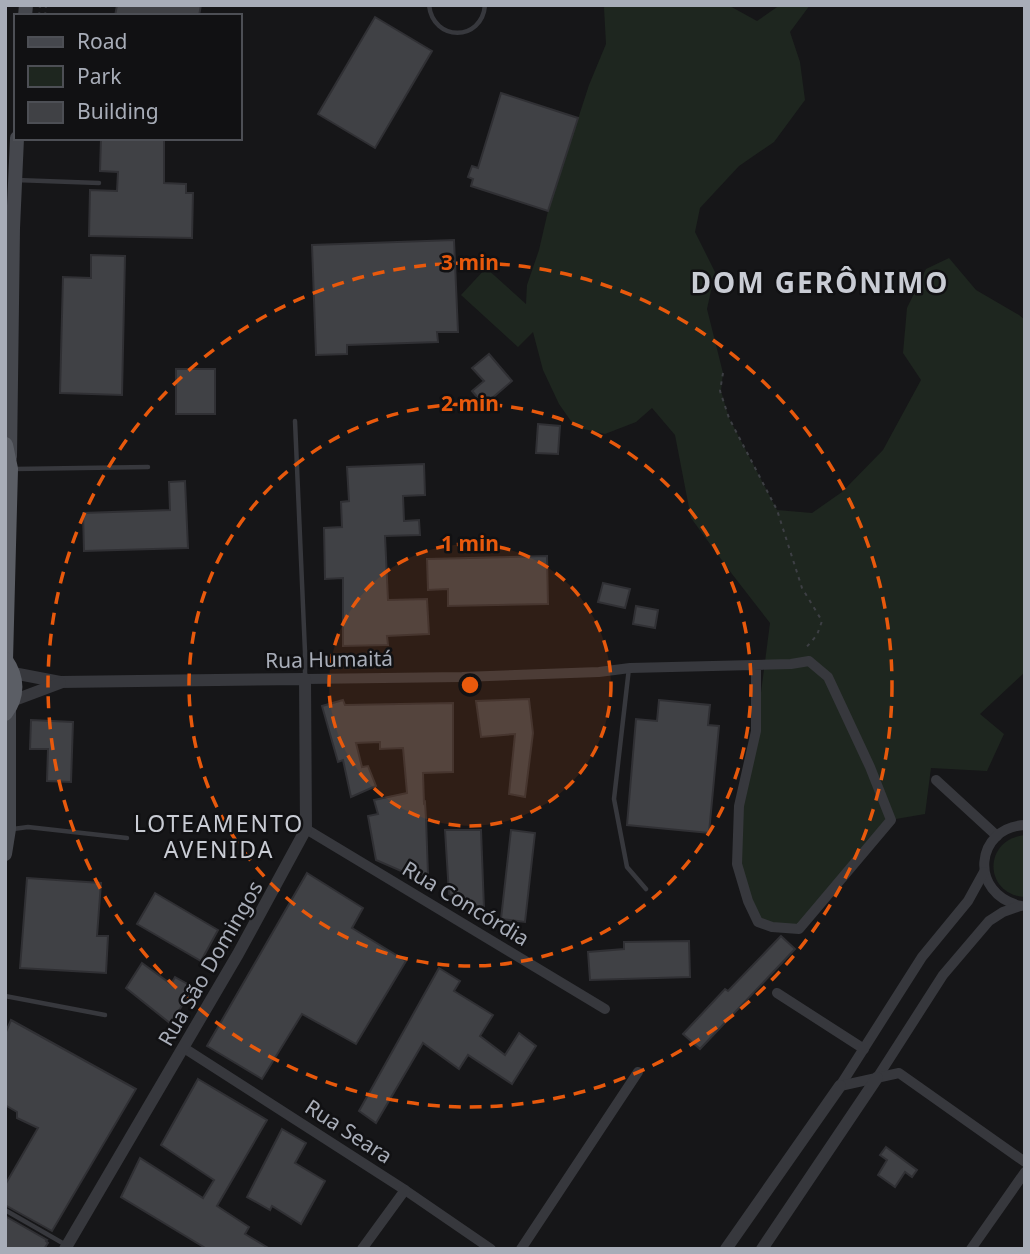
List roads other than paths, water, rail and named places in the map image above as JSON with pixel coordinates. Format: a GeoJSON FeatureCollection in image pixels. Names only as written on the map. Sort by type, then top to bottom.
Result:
{"type":"FeatureCollection","features":[{"type":"Feature","properties":{"kind":"highway"},"geometry":{"type":"LineString","coordinates":[[5,445],[10,469],[8,664],[15,684],[9,708]]}},
{"type":"Feature","properties":{"kind":"main road"},"geometry":{"type":"LineString","coordinates":[[10,469],[17,140]]}},
{"type":"Feature","properties":{"kind":"main road"},"geometry":{"type":"LineString","coordinates":[[5,854],[9,829],[9,708]]}},
{"type":"Feature","properties":{"kind":"street","name":"Rua Humaitá"},"geometry":{"type":"LineString","coordinates":[[8,664],[60,682],[462,677],[809,662],[828,677],[870,767],[891,820],[799,929],[772,927],[758,922],[748,901],[737,864],[739,806],[756,731],[756,665]]}},
{"type":"Feature","properties":{"kind":"street","name":"Rua São Domingos"},"geometry":{"type":"LineString","coordinates":[[66,1247],[239,954],[306,830],[305,679]]}},
{"type":"Feature","properties":{"kind":"street","name":"Rua Humaitá"},"geometry":{"type":"LineString","coordinates":[[9,708],[60,682]]}},
{"type":"Feature","properties":{"kind":"street"},"geometry":{"type":"LineString","coordinates":[[936,780],[997,836]]}},
{"type":"Feature","properties":{"kind":"street"},"geometry":{"type":"LineString","coordinates":[[1022,906],[1007,902],[996,895],[984,872],[984,859],[988,846],[997,836],[1008,829],[1025,825]]}},
{"type":"Feature","properties":{"kind":"street","name":"Rua Concórdia"},"geometry":{"type":"LineString","coordinates":[[306,830],[605,1009]]}},
{"type":"Feature","properties":{"kind":"street"},"geometry":{"type":"LineString","coordinates":[[726,1249],[840,1086],[922,957],[968,901],[984,872]]}},
{"type":"Feature","properties":{"kind":"street"},"geometry":{"type":"LineString","coordinates":[[762,1249],[943,975],[989,921],[1003,912],[1022,906]]}},
{"type":"Feature","properties":{"kind":"street"},"geometry":{"type":"LineString","coordinates":[[777,993],[864,1049]]}},
{"type":"Feature","properties":{"kind":"street","name":"Rua Seara"},"geometry":{"type":"LineString","coordinates":[[184,1048],[405,1190],[491,1249]]}},
{"type":"Feature","properties":{"kind":"street"},"geometry":{"type":"LineString","coordinates":[[521,1249],[638,1072]]}},
{"type":"Feature","properties":{"kind":"street"},"geometry":{"type":"LineString","coordinates":[[840,1086],[899,1073],[1025,1162]]}},
{"type":"Feature","properties":{"kind":"street"},"geometry":{"type":"LineString","coordinates":[[971,1249],[1025,1172]]}},
{"type":"Feature","properties":{"kind":"street"},"geometry":{"type":"LineString","coordinates":[[362,1249],[405,1190]]}},
{"type":"Feature","properties":{"kind":"lane"},"geometry":{"type":"LineString","coordinates":[[429,5],[430,15],[438,26],[450,32],[464,32],[476,26],[484,14],[485,5]]}},
{"type":"Feature","properties":{"kind":"lane"},"geometry":{"type":"LineString","coordinates":[[16,180],[99,183]]}},
{"type":"Feature","properties":{"kind":"lane","name":"Rua São Domingos"},"geometry":{"type":"LineString","coordinates":[[295,421],[305,679]]}},
{"type":"Feature","properties":{"kind":"lane"},"geometry":{"type":"LineString","coordinates":[[10,469],[148,467]]}},
{"type":"Feature","properties":{"kind":"lane"},"geometry":{"type":"LineString","coordinates":[[629,668],[614,799],[627,867],[646,889]]}},
{"type":"Feature","properties":{"kind":"lane"},"geometry":{"type":"LineString","coordinates":[[9,829],[28,827],[127,838]]}},
{"type":"Feature","properties":{"kind":"lane"},"geometry":{"type":"LineString","coordinates":[[5,996],[105,1015]]}},
{"type":"Feature","properties":{"kind":"lane"},"geometry":{"type":"LineString","coordinates":[[5,1210],[66,1247]]}},
{"type":"Feature","properties":{"kind":"district","name":"DOM GERÔNIMO"},"geometry":{"type":"Point","coordinates":[820,282]}},
{"type":"Feature","properties":{"kind":"district","name":"LOTEAMENTO AVENIDA"},"geometry":{"type":"Point","coordinates":[219,836]}}]}
